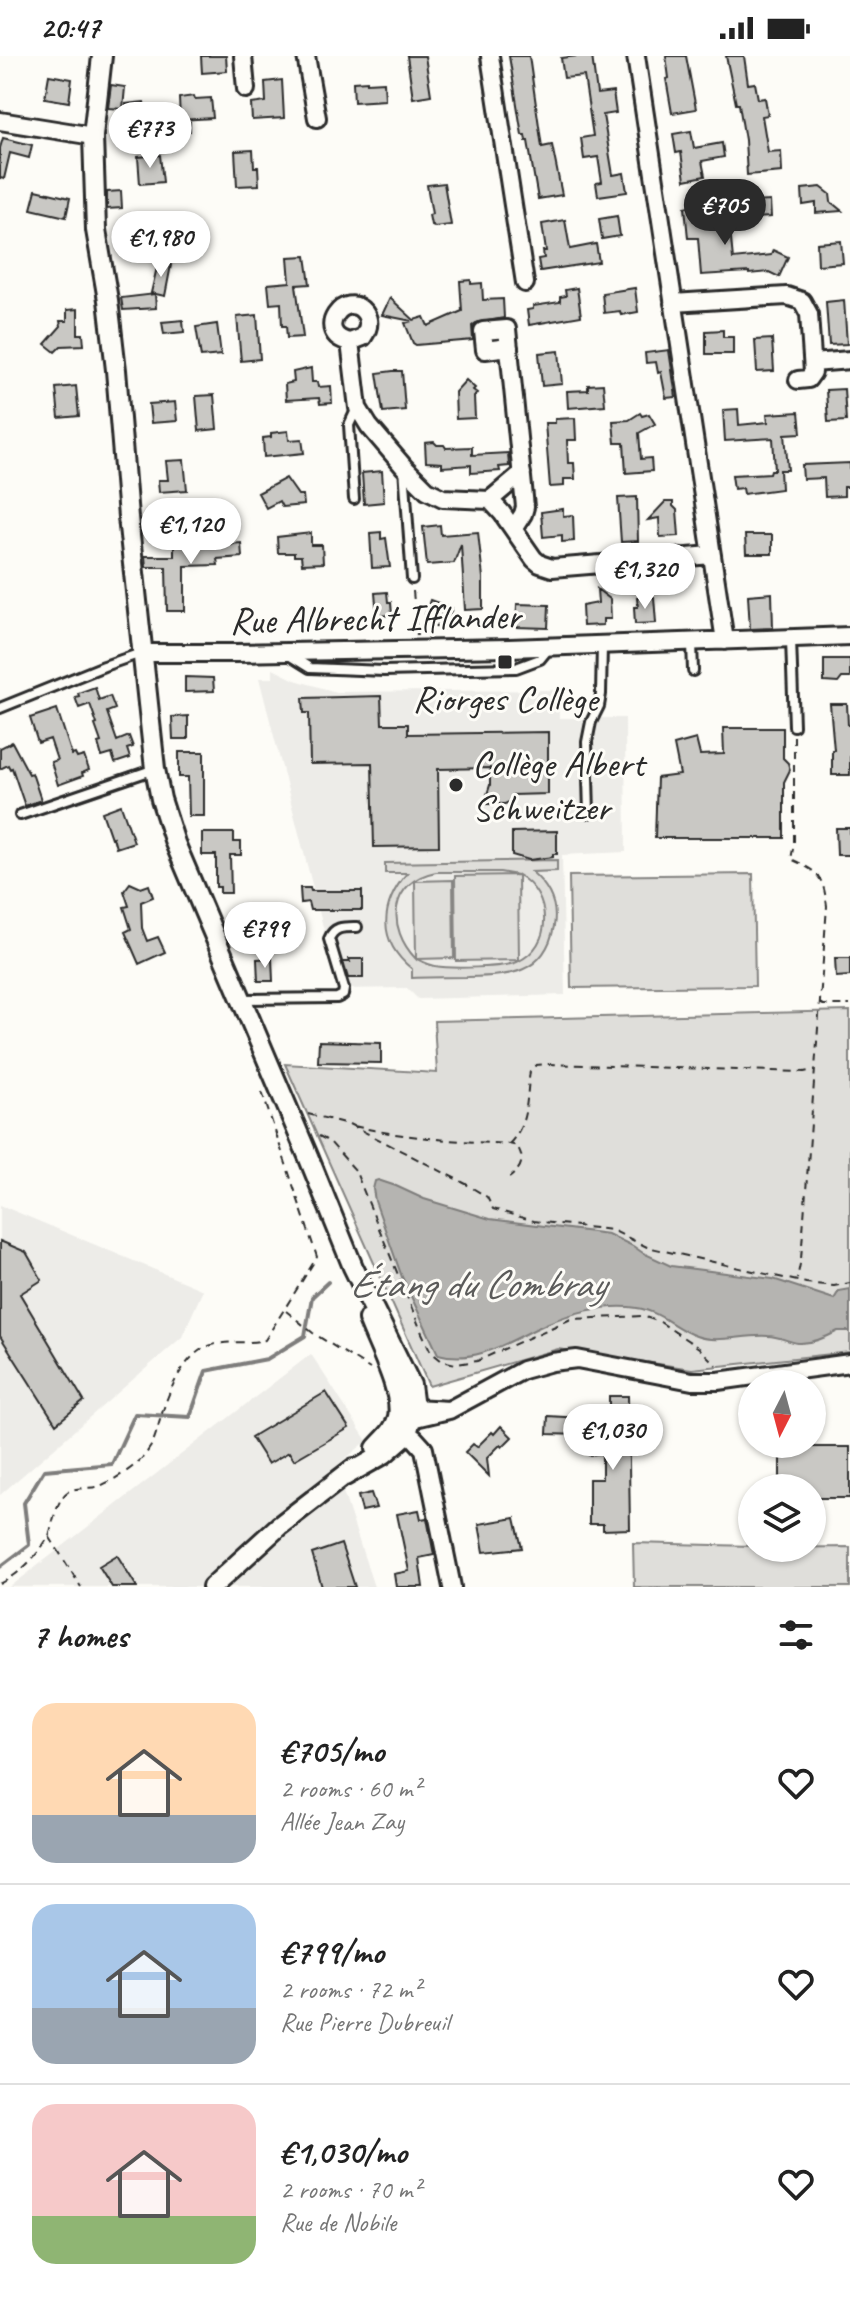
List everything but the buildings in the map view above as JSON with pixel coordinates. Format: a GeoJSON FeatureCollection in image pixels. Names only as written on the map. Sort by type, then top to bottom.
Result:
{"type":"FeatureCollection","features":[{"type":"Feature","properties":{"kind":"street"},"geometry":{"type":"LineString","coordinates":[[102,56],[93,136],[96,230],[116,370],[155,769],[170,829],[240,999],[353,1267],[411,1385],[404,1422]]}},
{"type":"Feature","properties":{"kind":"street"},"geometry":{"type":"LineString","coordinates":[[243,56],[246,89]]}},
{"type":"Feature","properties":{"kind":"street"},"geometry":{"type":"LineString","coordinates":[[306,56],[317,118]]}},
{"type":"Feature","properties":{"kind":"street"},"geometry":{"type":"LineString","coordinates":[[490,56],[525,283]]}},
{"type":"Feature","properties":{"kind":"street"},"geometry":{"type":"LineString","coordinates":[[636,56],[725,641]]}},
{"type":"Feature","properties":{"kind":"street"},"geometry":{"type":"LineString","coordinates":[[0,121],[93,136]]}},
{"type":"Feature","properties":{"kind":"street"},"geometry":{"type":"LineString","coordinates":[[673,303],[787,296],[802,301],[809,314],[808,372]]}},
{"type":"Feature","properties":{"kind":"street"},"geometry":{"type":"LineString","coordinates":[[350,342],[358,408],[369,426],[427,490],[443,498],[490,500],[522,473]]}},
{"type":"Feature","properties":{"kind":"street"},"geometry":{"type":"LineString","coordinates":[[509,347],[525,507],[514,528]]}},
{"type":"Feature","properties":{"kind":"street"},"geometry":{"type":"LineString","coordinates":[[808,372],[850,360]]}},
{"type":"Feature","properties":{"kind":"street"},"geometry":{"type":"LineString","coordinates":[[808,372],[850,369]]}},
{"type":"Feature","properties":{"kind":"street"},"geometry":{"type":"LineString","coordinates":[[490,500],[514,528],[534,559],[546,567],[712,555]]}},
{"type":"Feature","properties":{"kind":"street","name":"Rue Albrecht Ifflander"},"geometry":{"type":"LineString","coordinates":[[142,653],[285,653],[850,636]]}},
{"type":"Feature","properties":{"kind":"street"},"geometry":{"type":"LineString","coordinates":[[353,1267],[404,1422],[424,1449],[452,1587]]}},
{"type":"Feature","properties":{"kind":"street"},"geometry":{"type":"LineString","coordinates":[[212,1587],[279,1526],[345,1476],[404,1422],[449,1410],[523,1370],[577,1359],[692,1381],[850,1363]]}},
{"type":"Feature","properties":{"kind":"lane"},"geometry":{"type":"LineString","coordinates":[[354,499],[349,425],[358,408]]}},
{"type":"Feature","properties":{"kind":"lane"},"geometry":{"type":"LineString","coordinates":[[404,467],[412,579]]}},
{"type":"Feature","properties":{"kind":"lane"},"geometry":{"type":"LineString","coordinates":[[791,639],[794,726]]}},
{"type":"Feature","properties":{"kind":"lane"},"geometry":{"type":"LineString","coordinates":[[692,643],[693,671]]}},
{"type":"Feature","properties":{"kind":"lane"},"geometry":{"type":"LineString","coordinates":[[589,813],[587,742],[601,694],[602,645]]}},
{"type":"Feature","properties":{"kind":"lane"},"geometry":{"type":"LineString","coordinates":[[285,653],[310,668],[384,671],[516,668],[540,659],[551,646]]}},
{"type":"Feature","properties":{"kind":"lane"},"geometry":{"type":"LineString","coordinates":[[0,708],[142,653]]}},
{"type":"Feature","properties":{"kind":"lane"},"geometry":{"type":"LineString","coordinates":[[20,815],[155,769]]}},
{"type":"Feature","properties":{"kind":"lane"},"geometry":{"type":"LineString","coordinates":[[240,999],[337,998],[343,995],[344,989],[329,939],[337,928],[357,927]]}},
{"type":"Feature","properties":{"kind":"path"},"geometry":{"type":"LineString","coordinates":[[412,579],[418,649]]}},
{"type":"Feature","properties":{"kind":"path"},"geometry":{"type":"LineString","coordinates":[[794,726],[794,844],[791,859],[819,875],[827,906],[797,1279]]}},
{"type":"Feature","properties":{"kind":"path"},"geometry":{"type":"LineString","coordinates":[[819,1002],[823,1005],[850,1005]]}},
{"type":"Feature","properties":{"kind":"path"},"geometry":{"type":"LineString","coordinates":[[509,1144],[524,1123],[530,1071],[536,1065],[814,1070]]}},
{"type":"Feature","properties":{"kind":"path"},"geometry":{"type":"LineString","coordinates":[[0,1584],[12,1578],[38,1554],[69,1491],[99,1486],[136,1464],[150,1449],[166,1399],[184,1366],[201,1350],[217,1344],[265,1340],[317,1257],[261,1089]]}},
{"type":"Feature","properties":{"kind":"path"},"geometry":{"type":"LineString","coordinates":[[287,1109],[380,1132],[517,1146],[522,1154],[521,1165],[509,1178]]}},
{"type":"Feature","properties":{"kind":"path"},"geometry":{"type":"LineString","coordinates":[[349,1124],[466,1184],[487,1197],[493,1209],[534,1221],[612,1230],[647,1247],[806,1283],[834,1286],[850,1283]]}},
{"type":"Feature","properties":{"kind":"path"},"geometry":{"type":"LineString","coordinates":[[298,1133],[323,1137],[355,1170],[422,1333],[431,1352],[442,1361],[456,1364],[477,1361],[571,1319],[642,1316],[660,1322],[699,1348],[730,1379]]}},
{"type":"Feature","properties":{"kind":"path"},"geometry":{"type":"LineString","coordinates":[[285,1310],[313,1333],[371,1370]]}},
{"type":"Feature","properties":{"kind":"path"},"geometry":{"type":"LineString","coordinates":[[49,1536],[81,1587]]}},
{"type":"Feature","properties":{"kind":"shaded area","name":"Collège Albert Schweitzer"},"geometry":{"type":"Polygon","coordinates":[[[273,669],[295,680],[336,692],[558,690],[559,718],[625,718],[626,852],[562,855],[565,995],[418,999],[407,988],[339,989],[259,678],[273,678],[273,669]]]}},
{"type":"Feature","properties":{"kind":"shaded area"},"geometry":{"type":"Polygon","coordinates":[[[557,860],[557,871],[532,872],[543,883],[553,903],[555,918],[549,942],[542,954],[523,970],[497,976],[412,978],[412,969],[393,947],[386,922],[391,898],[407,873],[385,873],[385,863],[557,860]],[[436,872],[420,877],[409,885],[401,895],[397,920],[406,947],[416,959],[415,881],[453,880],[454,958],[417,959],[435,966],[477,967],[510,964],[517,962],[529,954],[538,944],[544,920],[537,894],[518,875],[519,960],[456,961],[455,876],[517,875],[436,872]]]}},
{"type":"Feature","properties":{"kind":"shaded area"},"geometry":{"type":"Polygon","coordinates":[[[753,874],[755,986],[571,988],[569,876],[753,874]]]}},
{"type":"Feature","properties":{"kind":"shaded area"},"geometry":{"type":"Polygon","coordinates":[[[850,1011],[850,1352],[692,1369],[558,1349],[429,1386],[285,1064],[437,1073],[434,1021],[850,1011]]]}},
{"type":"Feature","properties":{"kind":"shaded area"},"geometry":{"type":"Polygon","coordinates":[[[0,1205],[203,1290],[182,1337],[0,1495],[0,1205]]]}},
{"type":"Feature","properties":{"kind":"shaded area"},"geometry":{"type":"Polygon","coordinates":[[[311,1354],[367,1441],[335,1467],[374,1587],[10,1587],[311,1354]]]}},
{"type":"Feature","properties":{"kind":"shaded area"},"geometry":{"type":"Polygon","coordinates":[[[633,1543],[738,1546],[738,1562],[826,1562],[826,1547],[850,1547],[850,1587],[634,1587],[633,1543]]]}},
{"type":"Feature","properties":{"kind":"water","name":"Étang du Combray"},"geometry":{"type":"Polygon","coordinates":[[[378,1180],[424,1199],[490,1219],[608,1234],[671,1266],[773,1279],[834,1299],[839,1291],[850,1289],[850,1331],[838,1331],[803,1343],[768,1336],[713,1339],[696,1336],[640,1308],[608,1307],[556,1320],[481,1353],[467,1356],[438,1354],[402,1277],[375,1201],[373,1189],[378,1180]]]}},
{"type":"Feature","properties":{"kind":"waterway"},"geometry":{"type":"LineString","coordinates":[[0,1567],[29,1545],[24,1503],[44,1470],[112,1464],[135,1414],[190,1417],[206,1371],[267,1359],[305,1336],[312,1297],[328,1282]]}},
{"type":"Feature","properties":{"kind":"place","name":"Riorges Collège"},"geometry":{"type":"Point","coordinates":[505,662]}},
{"type":"Feature","properties":{"kind":"place","name":"Collège Albert Schweitzer"},"geometry":{"type":"Point","coordinates":[456,785]}}]}
